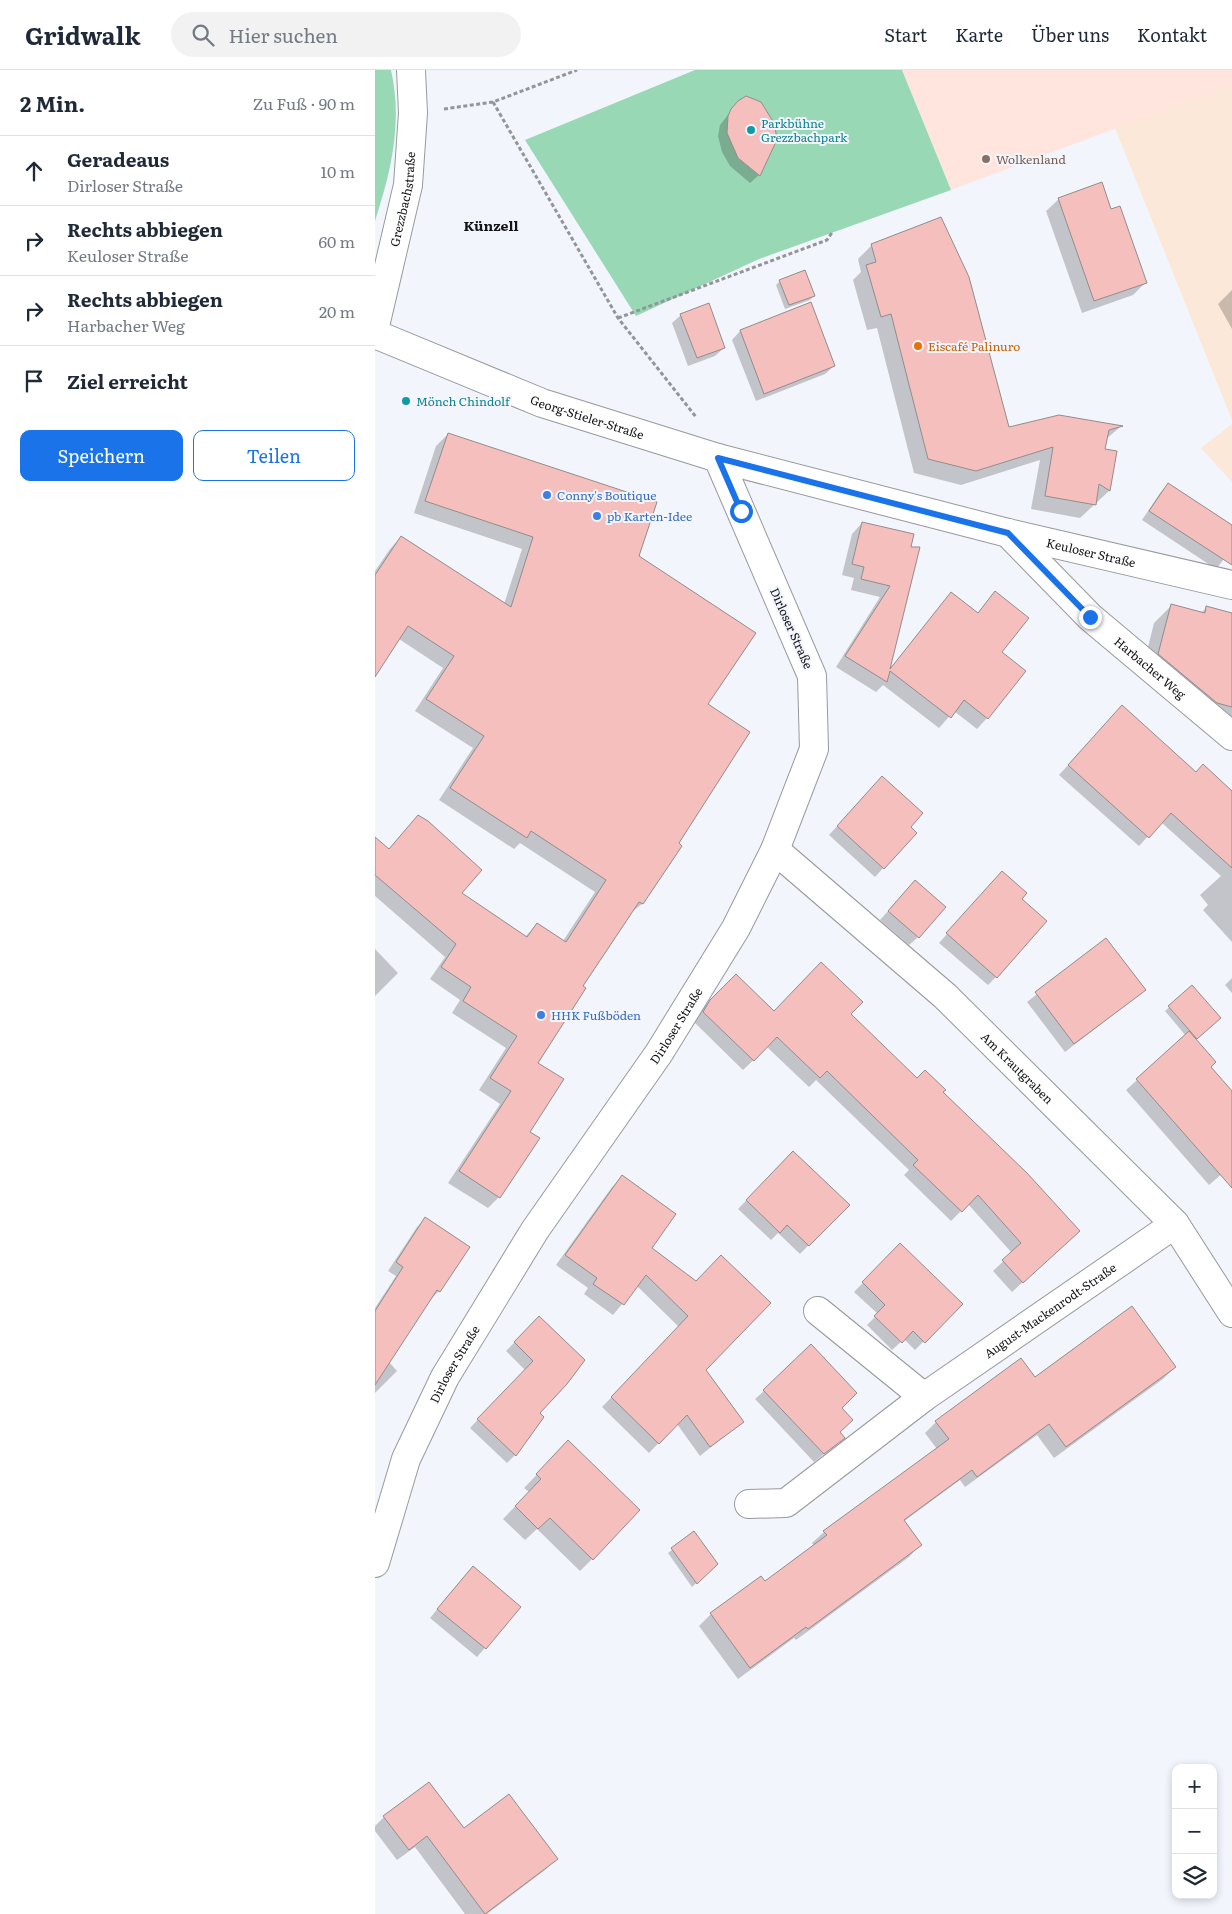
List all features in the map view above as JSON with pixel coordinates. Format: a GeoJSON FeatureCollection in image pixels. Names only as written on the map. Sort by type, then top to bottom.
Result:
{"type":"FeatureCollection","features":[{"type":"Feature","properties":{"kind":"street","name":"Grezzbachstraße"},"geometry":{"type":"LineString","coordinates":[[375,326],[408,185],[413,113],[411,70]]}},
{"type":"Feature","properties":{"kind":"street","name":"Georg-Stieler-Straße"},"geometry":{"type":"LineString","coordinates":[[375,334],[542,403],[715,457]]}},
{"type":"Feature","properties":{"kind":"street","name":"Keuloser Straße"},"geometry":{"type":"LineString","coordinates":[[715,457],[1008,533],[1232,585]]}},
{"type":"Feature","properties":{"kind":"street","name":"Dirloser Straße"},"geometry":{"type":"LineString","coordinates":[[375,1563],[406,1459],[445,1377],[535,1230],[659,1053],[736,928],[775,850],[814,749],[812,676],[715,457]]}},
{"type":"Feature","properties":{"kind":"street","name":"Harbacher Weg"},"geometry":{"type":"LineString","coordinates":[[1008,533],[1090,617],[1232,736]]}},
{"type":"Feature","properties":{"kind":"street","name":"Am Krautgraben"},"geometry":{"type":"LineString","coordinates":[[775,850],[945,996],[1175,1224],[1232,1312]]}},
{"type":"Feature","properties":{"kind":"street","name":"August-Mackenrodt-Straße"},"geometry":{"type":"LineString","coordinates":[[749,1504],[786,1503],[924,1397],[1175,1224]]}},
{"type":"Feature","properties":{"kind":"street"},"geometry":{"type":"LineString","coordinates":[[818,1311],[924,1397]]}},
{"type":"Feature","properties":{"kind":"path"},"geometry":{"type":"LineString","coordinates":[[413,113],[493,102],[577,70]]}},
{"type":"Feature","properties":{"kind":"path"},"geometry":{"type":"LineString","coordinates":[[493,102],[618,318],[698,420],[715,457]]}},
{"type":"Feature","properties":{"kind":"path"},"geometry":{"type":"LineString","coordinates":[[618,318],[827,240],[833,231]]}},
{"type":"Feature","properties":{"kind":"shaded area","name":"Wolkenland"},"geometry":{"type":"Polygon","coordinates":[[[902,70],[1232,70],[1232,85],[951,190],[902,70]]]}},
{"type":"Feature","properties":{"kind":"shaded area"},"geometry":{"type":"Polygon","coordinates":[[[1232,85],[1232,420],[1115,128],[1232,85]]]}},
{"type":"Feature","properties":{"kind":"shaded area"},"geometry":{"type":"Polygon","coordinates":[[[1232,424],[1232,482],[1201,448],[1232,424]]]}},
{"type":"Feature","properties":{"kind":"green space"},"geometry":{"type":"Polygon","coordinates":[[[375,70],[391,70],[396,109],[390,165],[375,221],[375,70]]]}},
{"type":"Feature","properties":{"kind":"green space"},"geometry":{"type":"Polygon","coordinates":[[[695,70],[902,70],[951,190],[759,259],[636,316],[525,140],[695,70]]]}},
{"type":"Feature","properties":{"kind":"building","name":"Parkbühne Grezzbachpark"},"geometry":{"type":"Polygon","coordinates":[[[746,96],[761,102],[774,123],[776,133],[775,144],[760,176],[738,158],[727,133],[728,116],[731,109],[746,96]]]}},
{"type":"Feature","properties":{"kind":"building"},"geometry":{"type":"Polygon","coordinates":[[[1102,182],[1111,209],[1120,206],[1147,283],[1094,301],[1058,198],[1102,182]]]}},
{"type":"Feature","properties":{"kind":"building"},"geometry":{"type":"Polygon","coordinates":[[[941,217],[969,277],[1009,427],[1059,415],[1123,426],[1109,430],[1105,449],[1117,451],[1110,491],[1099,484],[1096,505],[1045,496],[1053,447],[976,471],[928,459],[891,314],[881,317],[866,265],[876,262],[871,244],[941,217]]]}},
{"type":"Feature","properties":{"kind":"building"},"geometry":{"type":"Polygon","coordinates":[[[805,270],[815,296],[789,305],[779,280],[805,270]]]}},
{"type":"Feature","properties":{"kind":"building"},"geometry":{"type":"Polygon","coordinates":[[[811,302],[835,366],[764,394],[740,330],[811,302]]]}},
{"type":"Feature","properties":{"kind":"building"},"geometry":{"type":"Polygon","coordinates":[[[709,303],[725,348],[697,358],[680,314],[709,303]]]}},
{"type":"Feature","properties":{"kind":"building"},"geometry":{"type":"Polygon","coordinates":[[[448,433],[657,502],[639,556],[756,633],[708,704],[750,732],[679,843],[682,846],[643,904],[639,902],[583,986],[586,988],[538,1063],[564,1079],[530,1132],[540,1138],[500,1198],[459,1171],[511,1091],[490,1078],[517,1036],[463,1001],[471,987],[441,967],[456,944],[375,875],[375,837],[389,849],[418,815],[428,821],[482,870],[462,893],[527,937],[537,923],[566,942],[606,880],[531,831],[527,838],[450,788],[484,736],[426,699],[454,656],[408,626],[375,677],[375,575],[401,536],[511,607],[533,537],[425,501],[448,433]]]}},
{"type":"Feature","properties":{"kind":"building"},"geometry":{"type":"Polygon","coordinates":[[[1168,483],[1232,525],[1232,565],[1149,511],[1168,483]]]}},
{"type":"Feature","properties":{"kind":"building"},"geometry":{"type":"Polygon","coordinates":[[[862,522],[914,534],[911,547],[920,547],[890,669],[951,592],[978,613],[995,591],[1029,618],[1002,652],[1026,671],[988,719],[964,700],[951,718],[890,671],[887,682],[845,656],[890,586],[861,579],[864,567],[852,564],[862,522]]]}},
{"type":"Feature","properties":{"kind":"building"},"geometry":{"type":"Polygon","coordinates":[[[1171,604],[1205,613],[1206,606],[1232,613],[1232,707],[1217,703],[1158,654],[1171,604]]]}},
{"type":"Feature","properties":{"kind":"building"},"geometry":{"type":"Polygon","coordinates":[[[1122,705],[1196,772],[1203,764],[1232,791],[1232,868],[1171,813],[1149,838],[1068,765],[1122,705]]]}},
{"type":"Feature","properties":{"kind":"building"},"geometry":{"type":"Polygon","coordinates":[[[882,776],[923,813],[911,827],[917,833],[884,869],[837,826],[882,776]]]}},
{"type":"Feature","properties":{"kind":"building"},"geometry":{"type":"Polygon","coordinates":[[[1002,871],[1027,893],[1022,899],[1047,921],[997,978],[946,933],[1002,871]]]}},
{"type":"Feature","properties":{"kind":"building"},"geometry":{"type":"Polygon","coordinates":[[[915,880],[946,907],[919,938],[888,911],[915,880]]]}},
{"type":"Feature","properties":{"kind":"building"},"geometry":{"type":"Polygon","coordinates":[[[1106,938],[1146,990],[1074,1044],[1035,992],[1106,938]]]}},
{"type":"Feature","properties":{"kind":"building"},"geometry":{"type":"Polygon","coordinates":[[[821,962],[863,1002],[851,1014],[917,1078],[925,1070],[946,1090],[943,1092],[1027,1173],[1080,1231],[1023,1283],[1002,1260],[1021,1243],[978,1195],[962,1212],[913,1165],[918,1160],[827,1071],[820,1078],[777,1037],[754,1061],[703,1012],[710,1000],[736,974],[774,1011],[821,962]]]}},
{"type":"Feature","properties":{"kind":"building"},"geometry":{"type":"Polygon","coordinates":[[[1192,985],[1221,1018],[1197,1039],[1168,1006],[1192,985]]]}},
{"type":"Feature","properties":{"kind":"building"},"geometry":{"type":"Polygon","coordinates":[[[1189,1031],[1216,1062],[1211,1067],[1232,1091],[1232,1188],[1136,1079],[1189,1031]]]}},
{"type":"Feature","properties":{"kind":"building"},"geometry":{"type":"Polygon","coordinates":[[[793,1151],[850,1205],[809,1246],[787,1225],[780,1233],[746,1200],[793,1151]]]}},
{"type":"Feature","properties":{"kind":"building"},"geometry":{"type":"Polygon","coordinates":[[[622,1175],[676,1214],[652,1248],[696,1281],[721,1255],[771,1303],[706,1370],[744,1422],[710,1447],[687,1415],[659,1444],[611,1397],[688,1316],[646,1275],[624,1305],[593,1284],[597,1278],[565,1255],[622,1175]]]}},
{"type":"Feature","properties":{"kind":"building"},"geometry":{"type":"Polygon","coordinates":[[[425,1217],[470,1247],[440,1292],[437,1290],[375,1385],[375,1311],[403,1267],[396,1262],[425,1217]]]}},
{"type":"Feature","properties":{"kind":"building"},"geometry":{"type":"Polygon","coordinates":[[[900,1243],[963,1304],[925,1343],[913,1331],[902,1343],[874,1316],[885,1305],[862,1282],[900,1243]]]}},
{"type":"Feature","properties":{"kind":"building"},"geometry":{"type":"Polygon","coordinates":[[[1132,1306],[1176,1367],[1066,1447],[1049,1424],[977,1477],[972,1470],[904,1520],[922,1545],[808,1629],[806,1627],[750,1668],[710,1613],[761,1576],[765,1581],[827,1535],[823,1531],[949,1439],[935,1421],[1021,1358],[1035,1377],[1132,1306]]]}},
{"type":"Feature","properties":{"kind":"building"},"geometry":{"type":"Polygon","coordinates":[[[539,1316],[585,1360],[567,1384],[540,1413],[544,1417],[516,1456],[477,1419],[533,1361],[514,1342],[539,1316]]]}},
{"type":"Feature","properties":{"kind":"building"},"geometry":{"type":"Polygon","coordinates":[[[811,1344],[857,1393],[842,1408],[853,1420],[840,1432],[845,1438],[824,1454],[763,1390],[811,1344]]]}},
{"type":"Feature","properties":{"kind":"building"},"geometry":{"type":"Polygon","coordinates":[[[568,1440],[640,1510],[593,1560],[550,1518],[538,1529],[515,1506],[541,1479],[536,1474],[568,1440]]]}},
{"type":"Feature","properties":{"kind":"building"},"geometry":{"type":"Polygon","coordinates":[[[694,1531],[718,1564],[697,1584],[671,1548],[694,1531]]]}},
{"type":"Feature","properties":{"kind":"building"},"geometry":{"type":"Polygon","coordinates":[[[473,1566],[521,1607],[486,1649],[437,1609],[473,1566]]]}},
{"type":"Feature","properties":{"kind":"building"},"geometry":{"type":"Polygon","coordinates":[[[429,1782],[464,1828],[509,1794],[558,1859],[485,1914],[427,1836],[409,1850],[383,1816],[429,1782]]]}},
{"type":"Feature","properties":{"kind":"place","name":"Parkbühne Grezzbachpark"},"geometry":{"type":"Point","coordinates":[751,130]}},
{"type":"Feature","properties":{"kind":"place","name":"Wolkenland"},"geometry":{"type":"Point","coordinates":[986,159]}},
{"type":"Feature","properties":{"kind":"place","name":"Eiscafé Palinuro"},"geometry":{"type":"Point","coordinates":[918,346]}},
{"type":"Feature","properties":{"kind":"place","name":"Mönch Chindolf"},"geometry":{"type":"Point","coordinates":[406,401]}},
{"type":"Feature","properties":{"kind":"place","name":"Conny's Boutique"},"geometry":{"type":"Point","coordinates":[547,495]}},
{"type":"Feature","properties":{"kind":"place","name":"pb Karten-Idee"},"geometry":{"type":"Point","coordinates":[597,516]}},
{"type":"Feature","properties":{"kind":"place","name":"HHK Fußböden"},"geometry":{"type":"Point","coordinates":[541,1015]}},
{"type":"Feature","properties":{"kind":"district","name":"Künzell"},"geometry":{"type":"Point","coordinates":[491,225]}},
{"type":"Feature","properties":{"kind":"route"},"geometry":{"type":"LineString","coordinates":[[741,511],[718,458],[1008,533],[1090,617]]}}]}
